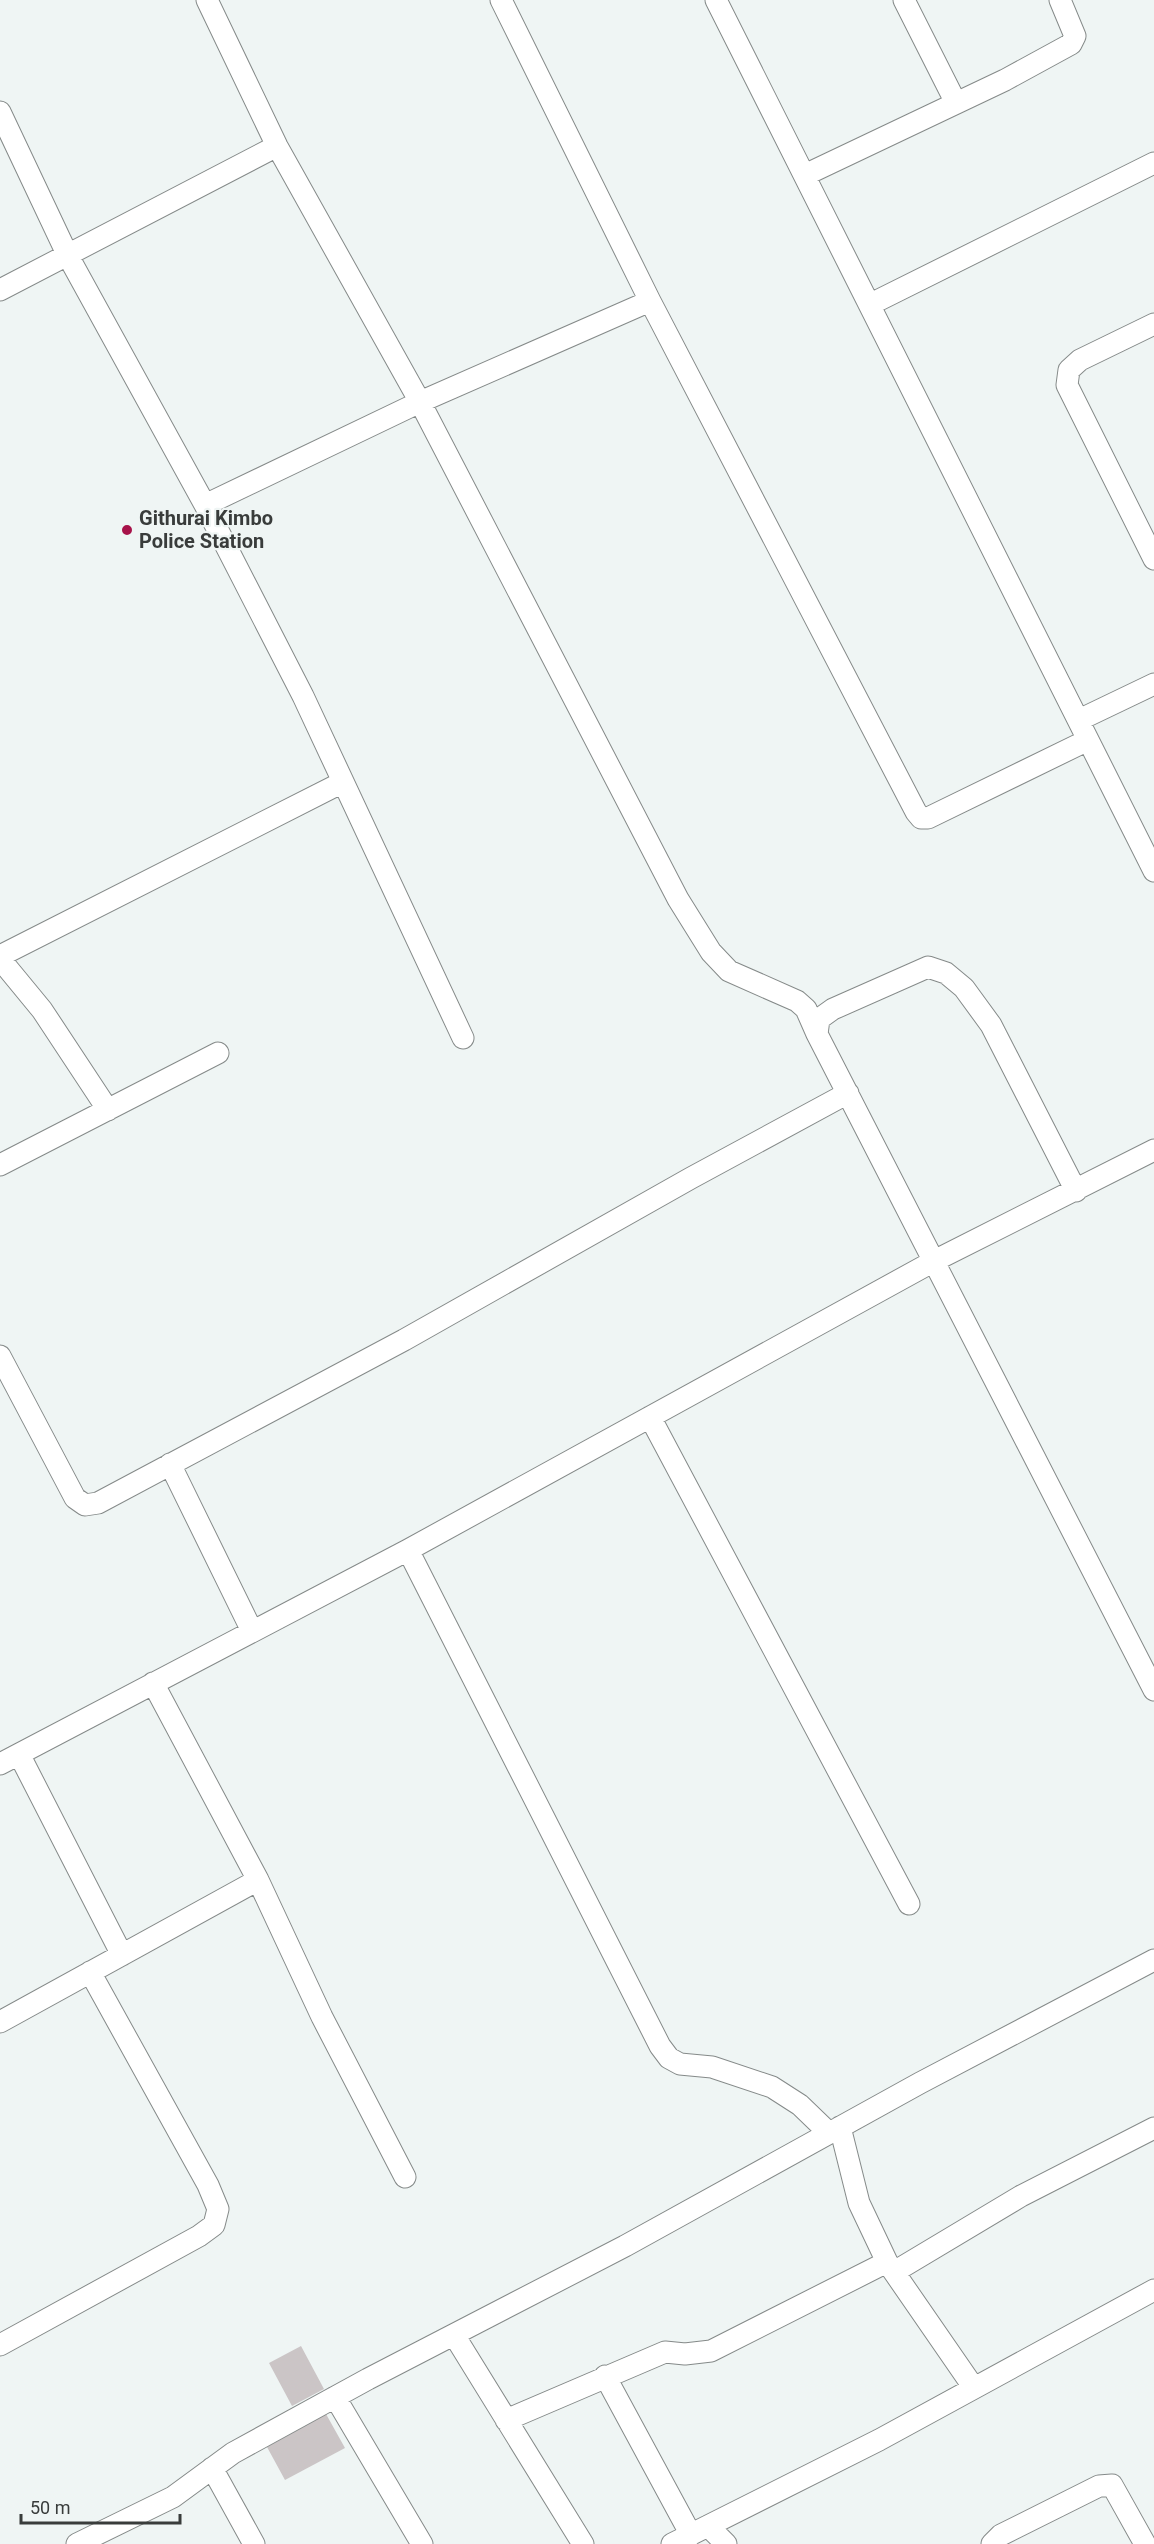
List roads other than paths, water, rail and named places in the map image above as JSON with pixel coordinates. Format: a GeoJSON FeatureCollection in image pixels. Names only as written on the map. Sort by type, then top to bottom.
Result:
{"type":"FeatureCollection","features":[{"type":"Feature","properties":{"kind":"street"},"geometry":{"type":"LineString","coordinates":[[207,0],[278,146],[420,402],[678,899],[711,952],[729,971],[797,1001],[806,1009],[1154,1690]]}},
{"type":"Feature","properties":{"kind":"street"},"geometry":{"type":"LineString","coordinates":[[501,0],[650,301],[916,813],[921,818],[928,818],[1088,740]]}},
{"type":"Feature","properties":{"kind":"street"},"geometry":{"type":"LineString","coordinates":[[716,0],[871,304],[1154,871]]}},
{"type":"Feature","properties":{"kind":"street"},"geometry":{"type":"LineString","coordinates":[[904,0],[956,103]]}},
{"type":"Feature","properties":{"kind":"street"},"geometry":{"type":"LineString","coordinates":[[805,175],[956,103],[1071,44],[1075,36],[1060,0]]}},
{"type":"Feature","properties":{"kind":"street"},"geometry":{"type":"LineString","coordinates":[[0,112],[68,256],[204,505],[303,696],[464,1038]]}},
{"type":"Feature","properties":{"kind":"street"},"geometry":{"type":"LineString","coordinates":[[0,290],[278,146]]}},
{"type":"Feature","properties":{"kind":"street"},"geometry":{"type":"LineString","coordinates":[[871,304],[1154,163]]}},
{"type":"Feature","properties":{"kind":"street"},"geometry":{"type":"LineString","coordinates":[[204,505],[420,402],[650,301]]}},
{"type":"Feature","properties":{"kind":"street"},"geometry":{"type":"LineString","coordinates":[[1154,324],[1080,360],[1069,370],[1067,385],[1154,559]]}},
{"type":"Feature","properties":{"kind":"street"},"geometry":{"type":"LineString","coordinates":[[1079,720],[1154,684]]}},
{"type":"Feature","properties":{"kind":"street"},"geometry":{"type":"LineString","coordinates":[[108,1110],[42,1010],[0,957],[342,782]]}},
{"type":"Feature","properties":{"kind":"street"},"geometry":{"type":"LineString","coordinates":[[817,1034],[819,1019],[833,1009],[928,967],[946,973],[964,988],[991,1025],[1076,1191]]}},
{"type":"Feature","properties":{"kind":"street"},"geometry":{"type":"LineString","coordinates":[[0,1165],[218,1053]]}},
{"type":"Feature","properties":{"kind":"street"},"geometry":{"type":"LineString","coordinates":[[0,1356],[75,1498],[85,1505],[98,1503],[404,1340],[691,1178],[848,1093]]}},
{"type":"Feature","properties":{"kind":"street"},"geometry":{"type":"LineString","coordinates":[[0,1764],[408,1550],[934,1261],[1154,1150]]}},
{"type":"Feature","properties":{"kind":"street"},"geometry":{"type":"LineString","coordinates":[[650,1417],[909,1904]]}},
{"type":"Feature","properties":{"kind":"street"},"geometry":{"type":"LineString","coordinates":[[170,1464],[252,1631]]}},
{"type":"Feature","properties":{"kind":"street"},"geometry":{"type":"LineString","coordinates":[[408,1550],[660,2046],[669,2058],[680,2064],[712,2067],[772,2087],[835,2130],[859,2202],[890,2267],[974,2388]]}},
{"type":"Feature","properties":{"kind":"street"},"geometry":{"type":"LineString","coordinates":[[153,1683],[258,1880],[322,2018],[405,2176]]}},
{"type":"Feature","properties":{"kind":"street"},"geometry":{"type":"LineString","coordinates":[[19,1754],[122,1955]]}},
{"type":"Feature","properties":{"kind":"street"},"geometry":{"type":"LineString","coordinates":[[0,2022],[258,1880]]}},
{"type":"Feature","properties":{"kind":"street"},"geometry":{"type":"LineString","coordinates":[[77,2544],[173,2498],[233,2453],[335,2397],[625,2246],[835,2130],[1154,1960]]}},
{"type":"Feature","properties":{"kind":"street"},"geometry":{"type":"LineString","coordinates":[[0,2344],[199,2236],[214,2225],[218,2209],[208,2186],[90,1972]]}},
{"type":"Feature","properties":{"kind":"street"},"geometry":{"type":"LineString","coordinates":[[506,2420],[665,2352],[685,2354],[711,2351],[890,2267],[1154,2128]]}},
{"type":"Feature","properties":{"kind":"street"},"geometry":{"type":"LineString","coordinates":[[690,2535],[879,2440],[1154,2290]]}},
{"type":"Feature","properties":{"kind":"street"},"geometry":{"type":"LineString","coordinates":[[454,2335],[583,2544]]}},
{"type":"Feature","properties":{"kind":"street"},"geometry":{"type":"LineString","coordinates":[[605,2376],[690,2535],[726,2544]]}},
{"type":"Feature","properties":{"kind":"street"},"geometry":{"type":"LineString","coordinates":[[335,2397],[422,2544]]}},
{"type":"Feature","properties":{"kind":"street"},"geometry":{"type":"LineString","coordinates":[[212,2468],[254,2544]]}},
{"type":"Feature","properties":{"kind":"street"},"geometry":{"type":"LineString","coordinates":[[992,2544],[1001,2535],[1099,2486],[1112,2485],[1144,2544]]}},
{"type":"Feature","properties":{"kind":"place","name":"Githurai Kimbo Police Station"},"geometry":{"type":"Point","coordinates":[127,530]}}]}
